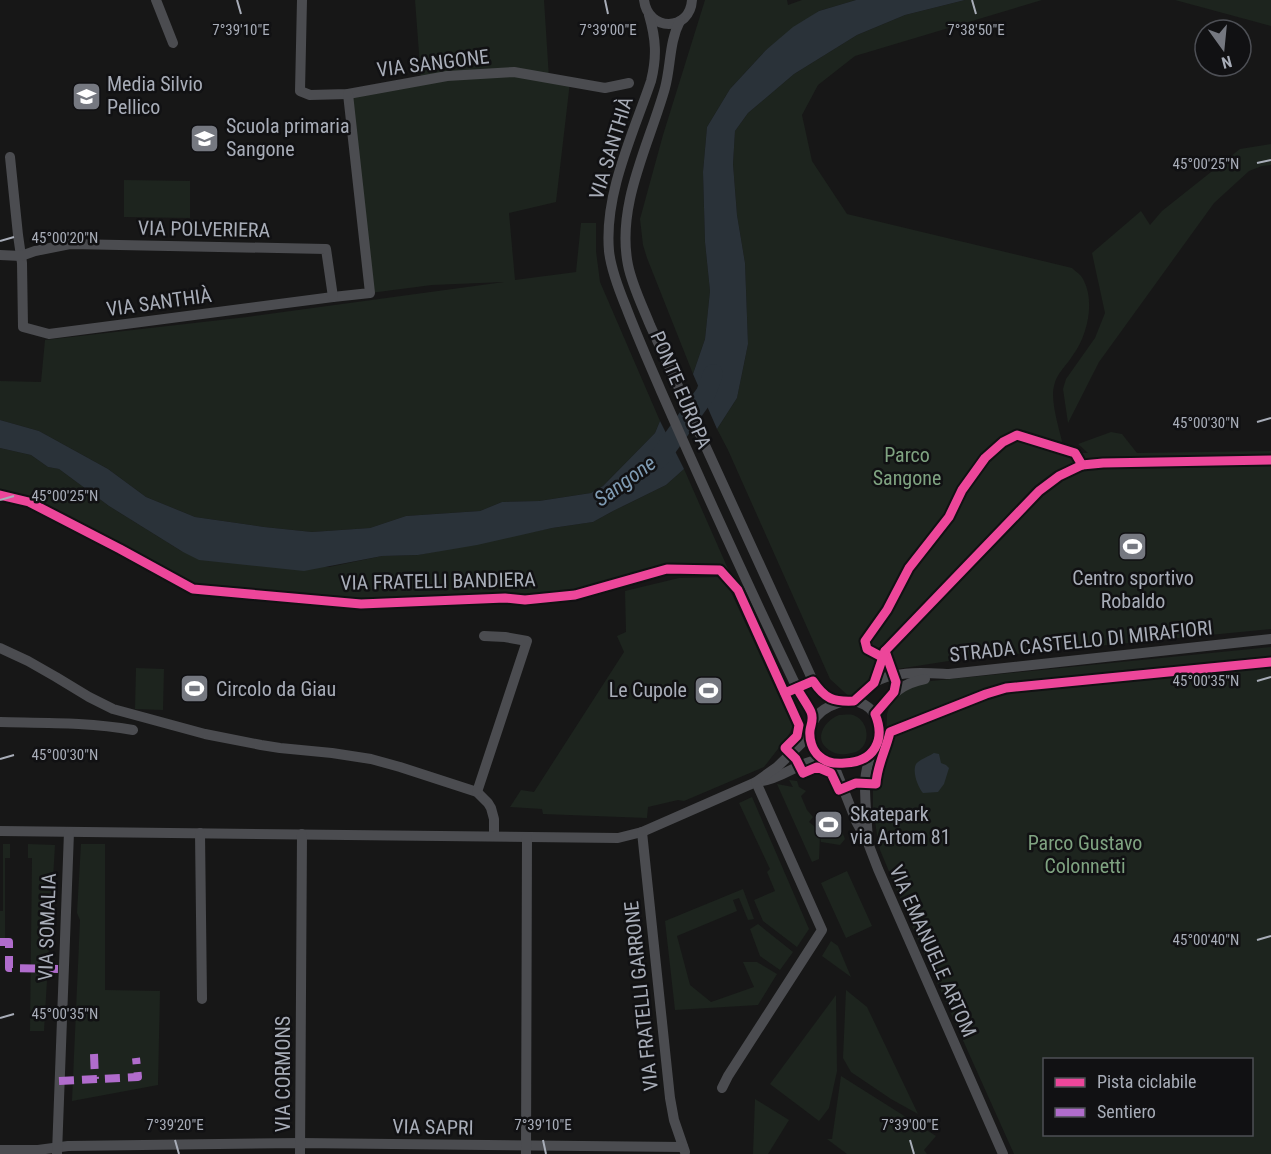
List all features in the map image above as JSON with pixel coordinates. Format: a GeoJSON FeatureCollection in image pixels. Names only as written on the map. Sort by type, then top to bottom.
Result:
{"type":"FeatureCollection","features":[{"type":"Feature","properties":{"kind":"street"},"geometry":{"type":"LineString","coordinates":[[156,0],[173,43]]}},
{"type":"Feature","properties":{"kind":"street","name":"VIA SANGONE"},"geometry":{"type":"LineString","coordinates":[[302,0],[300,91],[310,95],[348,94],[447,76],[514,72],[605,88],[629,82]]}},
{"type":"Feature","properties":{"kind":"street","name":"VIA SANTHIÀ"},"geometry":{"type":"LineString","coordinates":[[635,287],[628,267],[625,248],[629,196],[666,86],[674,32],[691,9],[692,0]]}},
{"type":"Feature","properties":{"kind":"street","name":"VIA SANTHIÀ"},"geometry":{"type":"LineString","coordinates":[[620,292],[609,252],[609,219],[617,179],[654,68],[656,50],[644,1]]}},
{"type":"Feature","properties":{"kind":"street"},"geometry":{"type":"LineString","coordinates":[[649,15],[661,23],[669,24],[680,21]]}},
{"type":"Feature","properties":{"kind":"street","name":"VIA SANTHIÀ"},"geometry":{"type":"LineString","coordinates":[[21,256],[23,327],[49,334],[370,293],[348,94]]}},
{"type":"Feature","properties":{"kind":"street"},"geometry":{"type":"LineString","coordinates":[[10,157],[21,256]]}},
{"type":"Feature","properties":{"kind":"street","name":"VIA POLVERIERA"},"geometry":{"type":"LineString","coordinates":[[0,255],[21,256],[70,244],[326,249],[333,297]]}},
{"type":"Feature","properties":{"kind":"street","name":"PONTE EUROPA"},"geometry":{"type":"LineString","coordinates":[[635,287],[650,325],[813,681],[825,696],[842,701]]}},
{"type":"Feature","properties":{"kind":"street","name":"PONTE EUROPA"},"geometry":{"type":"LineString","coordinates":[[620,292],[709,500],[797,688],[811,712],[812,723]]}},
{"type":"Feature","properties":{"kind":"street","name":"STRADA CASTELLO DI MIRAFIORI"},"geometry":{"type":"LineString","coordinates":[[874,683],[885,651],[1039,491],[1059,476],[1082,465],[1103,463],[1271,460]]}},
{"type":"Feature","properties":{"kind":"street"},"geometry":{"type":"LineString","coordinates":[[477,792],[527,641],[484,636]]}},
{"type":"Feature","properties":{"kind":"street","name":"STRADA CASTELLO DI MIRAFIORI"},"geometry":{"type":"LineString","coordinates":[[854,701],[874,683],[894,675],[949,674],[1271,639]]}},
{"type":"Feature","properties":{"kind":"street"},"geometry":{"type":"LineString","coordinates":[[0,648],[28,661],[100,704],[113,709],[205,734],[280,748],[371,759],[477,792],[491,808],[494,819],[494,836]]}},
{"type":"Feature","properties":{"kind":"street"},"geometry":{"type":"LineString","coordinates":[[885,651],[896,682],[894,692]]}},
{"type":"Feature","properties":{"kind":"street"},"geometry":{"type":"LineString","coordinates":[[875,714],[894,692],[913,681],[949,674]]}},
{"type":"Feature","properties":{"kind":"street"},"geometry":{"type":"LineString","coordinates":[[828,761],[815,751],[810,740],[812,723],[831,705],[842,701],[854,701],[870,708],[878,721],[879,734],[871,754],[865,784],[868,843]]}},
{"type":"Feature","properties":{"kind":"street"},"geometry":{"type":"LineString","coordinates":[[0,722],[109,725],[133,730]]}},
{"type":"Feature","properties":{"kind":"street"},"geometry":{"type":"LineString","coordinates":[[0,831],[618,838],[642,832],[756,782],[777,767],[810,735]]}},
{"type":"Feature","properties":{"kind":"street"},"geometry":{"type":"LineString","coordinates":[[756,782],[770,780],[811,761],[855,762],[871,754]]}},
{"type":"Feature","properties":{"kind":"street","name":"VIA EMANUELE ARTOM"},"geometry":{"type":"LineString","coordinates":[[828,761],[837,773],[1003,1154]]}},
{"type":"Feature","properties":{"kind":"street"},"geometry":{"type":"LineString","coordinates":[[722,1088],[822,930],[756,782]]}},
{"type":"Feature","properties":{"kind":"street","name":"VIA SOMALIA"},"geometry":{"type":"LineString","coordinates":[[57,1151],[69,832]]}},
{"type":"Feature","properties":{"kind":"street","name":"VIA FRATELLI GARRONE"},"geometry":{"type":"LineString","coordinates":[[642,832],[670,1098],[674,1120],[685,1151]]}},
{"type":"Feature","properties":{"kind":"street"},"geometry":{"type":"LineString","coordinates":[[200,833],[202,999]]}},
{"type":"Feature","properties":{"kind":"street","name":"VIA CORMONS"},"geometry":{"type":"LineString","coordinates":[[0,1150],[57,1151],[68,1146],[300,1148],[302,834]]}},
{"type":"Feature","properties":{"kind":"street"},"geometry":{"type":"LineString","coordinates":[[526,1150],[527,837]]}},
{"type":"Feature","properties":{"kind":"street","name":"VIA SAPRI"},"geometry":{"type":"LineString","coordinates":[[300,1148],[685,1151]]}},
{"type":"Feature","properties":{"kind":"green space"},"geometry":{"type":"Polygon","coordinates":[[[415,0],[544,0],[549,78],[570,82],[556,202],[509,213],[515,280],[576,272],[581,223],[596,223],[596,251],[600,282],[660,421],[655,433],[603,486],[591,493],[539,501],[502,502],[480,511],[406,516],[370,528],[312,532],[264,527],[195,517],[146,497],[108,469],[39,431],[0,420],[0,381],[41,382],[45,340],[247,317],[504,282],[432,285],[370,293],[348,94],[421,80],[415,0]]]}},
{"type":"Feature","properties":{"kind":"green space"},"geometry":{"type":"Polygon","coordinates":[[[705,0],[787,0],[788,5],[802,0],[856,0],[819,11],[766,50],[730,89],[707,127],[703,172],[705,242],[710,291],[705,339],[693,374],[647,258],[640,219],[663,135],[705,0]]]}},
{"type":"Feature","properties":{"kind":"green space","name":"Parco Sangone"},"geometry":{"type":"Polygon","coordinates":[[[965,0],[1042,0],[855,56],[818,85],[802,115],[812,161],[847,214],[1072,268],[1080,275],[1089,299],[1086,329],[1078,347],[1057,377],[1053,392],[1054,408],[1063,445],[1075,453],[1088,453],[1078,444],[1111,432],[1122,434],[1137,453],[1271,451],[1271,629],[955,660],[891,670],[854,701],[830,679],[717,429],[737,398],[748,344],[745,263],[737,215],[733,164],[735,131],[748,113],[794,74],[857,35],[905,15],[965,0]]]}},
{"type":"Feature","properties":{"kind":"green space"},"geometry":{"type":"Polygon","coordinates":[[[1175,0],[1271,0],[1271,26],[1253,21],[1253,18],[1241,18],[1175,0]]]}},
{"type":"Feature","properties":{"kind":"green space"},"geometry":{"type":"Polygon","coordinates":[[[1271,144],[1271,165],[1249,171],[1214,203],[1099,362],[1068,423],[1063,389],[1066,379],[1095,338],[1105,313],[1092,253],[1141,211],[1150,225],[1162,211],[1240,149],[1271,144]]]}},
{"type":"Feature","properties":{"kind":"green space"},"geometry":{"type":"Polygon","coordinates":[[[124,180],[190,181],[190,218],[124,217],[124,180]]]}},
{"type":"Feature","properties":{"kind":"green space"},"geometry":{"type":"Polygon","coordinates":[[[0,448],[31,455],[48,467],[59,469],[109,506],[183,552],[329,567],[382,556],[418,555],[593,522],[666,485],[684,469],[732,578],[720,567],[667,566],[573,593],[525,597],[505,595],[361,601],[193,586],[31,500],[0,492],[0,448]]]}},
{"type":"Feature","properties":{"kind":"green space","name":"Le Cupole"},"geometry":{"type":"Polygon","coordinates":[[[718,577],[731,592],[793,727],[764,767],[684,801],[678,800],[648,807],[647,818],[543,814],[542,809],[510,807],[521,790],[534,792],[624,652],[617,636],[626,632],[625,591],[679,578],[718,577]]]}},
{"type":"Feature","properties":{"kind":"green space","name":"Parco Gustavo Colonnetti"},"geometry":{"type":"Polygon","coordinates":[[[1271,647],[1271,1154],[1014,1154],[918,940],[880,850],[877,835],[873,787],[875,768],[886,743],[887,714],[897,696],[921,683],[1271,647]]]}},
{"type":"Feature","properties":{"kind":"green space"},"geometry":{"type":"Polygon","coordinates":[[[136,668],[164,669],[163,710],[135,709],[136,668]]]}},
{"type":"Feature","properties":{"kind":"green space"},"geometry":{"type":"Polygon","coordinates":[[[839,715],[853,715],[865,727],[865,744],[856,752],[840,754],[824,746],[822,731],[829,721],[839,715]]]}},
{"type":"Feature","properties":{"kind":"green space"},"geometry":{"type":"Polygon","coordinates":[[[789,780],[797,781],[799,787],[806,791],[801,796],[813,817],[809,822],[821,832],[815,819],[834,813],[845,839],[840,845],[821,842],[820,836],[819,859],[812,862],[777,784],[793,787],[789,780]]]}},
{"type":"Feature","properties":{"kind":"green space"},"geometry":{"type":"Polygon","coordinates":[[[752,797],[809,929],[797,947],[763,921],[754,900],[775,891],[767,872],[770,869],[739,803],[752,797]]]}},
{"type":"Feature","properties":{"kind":"green space"},"geometry":{"type":"Polygon","coordinates":[[[3,844],[10,844],[10,858],[5,858],[5,938],[0,938],[0,911],[3,911],[3,844]]]}},
{"type":"Feature","properties":{"kind":"green space"},"geometry":{"type":"Polygon","coordinates":[[[28,844],[55,845],[44,1031],[30,1031],[32,858],[28,858],[28,844]]]}},
{"type":"Feature","properties":{"kind":"green space"},"geometry":{"type":"Polygon","coordinates":[[[81,844],[105,844],[105,990],[160,991],[158,1085],[72,1101],[80,920],[77,913],[81,844]]]}},
{"type":"Feature","properties":{"kind":"green space"},"geometry":{"type":"Polygon","coordinates":[[[847,871],[872,926],[846,938],[821,883],[847,871]]]}},
{"type":"Feature","properties":{"kind":"green space"},"geometry":{"type":"Polygon","coordinates":[[[743,889],[754,919],[748,920],[739,898],[733,900],[737,911],[677,936],[690,985],[711,1002],[754,987],[743,962],[757,962],[777,974],[758,1005],[675,1010],[665,921],[743,889]]]}},
{"type":"Feature","properties":{"kind":"green space"},"geometry":{"type":"Polygon","coordinates":[[[758,924],[793,952],[780,970],[760,956],[750,929],[758,924]]]}},
{"type":"Feature","properties":{"kind":"green space"},"geometry":{"type":"Polygon","coordinates":[[[831,941],[838,946],[851,977],[822,956],[831,941]]]}},
{"type":"Feature","properties":{"kind":"green space"},"geometry":{"type":"Polygon","coordinates":[[[846,990],[867,1007],[918,1114],[851,1072],[843,1058],[846,990]]]}},
{"type":"Feature","properties":{"kind":"green space"},"geometry":{"type":"Polygon","coordinates":[[[836,995],[837,1071],[829,1108],[819,1121],[770,1084],[836,995]]]}},
{"type":"Feature","properties":{"kind":"green space"},"geometry":{"type":"Polygon","coordinates":[[[841,1076],[936,1136],[924,1150],[927,1154],[847,1154],[827,1139],[832,1139],[841,1076]]]}},
{"type":"Feature","properties":{"kind":"green space"},"geometry":{"type":"Polygon","coordinates":[[[755,1099],[789,1120],[768,1154],[753,1154],[755,1099]]]}},
{"type":"Feature","properties":{"kind":"water"},"geometry":{"type":"Polygon","coordinates":[[[856,0],[965,0],[905,15],[857,35],[794,74],[748,113],[735,131],[733,164],[737,215],[745,263],[748,344],[737,398],[717,429],[693,374],[705,339],[710,291],[705,242],[703,172],[707,127],[730,89],[766,50],[793,27],[819,11],[856,0]]]}},
{"type":"Feature","properties":{"kind":"water"},"geometry":{"type":"Polygon","coordinates":[[[0,420],[39,431],[108,469],[146,497],[195,517],[312,532],[370,528],[406,516],[480,511],[502,502],[539,501],[591,493],[603,486],[655,433],[660,421],[684,469],[666,485],[593,522],[552,528],[477,545],[418,555],[382,556],[304,571],[199,560],[109,506],[59,469],[48,467],[31,455],[0,448],[0,420]]]}},
{"type":"Feature","properties":{"kind":"water"},"geometry":{"type":"Polygon","coordinates":[[[934,753],[939,754],[941,763],[949,768],[944,784],[938,792],[923,793],[916,779],[915,767],[919,761],[934,753]]]}},
{"type":"Feature","properties":{"kind":"waterway","name":"Sangone"},"geometry":{"type":"LineString","coordinates":[[655,461],[706,393],[713,374]]}},
{"type":"Feature","properties":{"kind":"marked path"},"geometry":{"type":"LineString","coordinates":[[0,942],[9,942],[9,968],[64,969]]}},
{"type":"Feature","properties":{"kind":"marked path"},"geometry":{"type":"LineString","coordinates":[[94,1054],[95,1079]]}},
{"type":"Feature","properties":{"kind":"marked path"},"geometry":{"type":"LineString","coordinates":[[59,1081],[138,1077],[136,1058]]}},
{"type":"Feature","properties":{"kind":"cycle path"},"geometry":{"type":"LineString","coordinates":[[882,657],[867,649],[865,641],[887,610],[909,568],[949,517],[962,490],[985,458],[1003,442],[1017,435],[1075,453],[1082,465]]}},
{"type":"Feature","properties":{"kind":"cycle path"},"geometry":{"type":"LineString","coordinates":[[785,693],[813,681],[830,698],[854,701],[874,683],[885,651],[1039,491],[1059,476],[1082,465],[1103,463],[1271,460]]}},
{"type":"Feature","properties":{"kind":"cycle path","name":"VIA FRATELLI BANDIERA"},"geometry":{"type":"LineString","coordinates":[[0,495],[29,502],[193,589],[361,604],[505,598],[525,600],[575,595],[667,569],[720,570],[738,590],[799,725],[797,736],[785,748],[796,759],[803,773],[817,767],[831,773],[839,790],[856,783],[876,784],[890,732],[1006,688],[1271,662]]}},
{"type":"Feature","properties":{"kind":"cycle path"},"geometry":{"type":"LineString","coordinates":[[797,688],[812,715],[810,737],[817,754],[835,763],[855,762],[863,759],[870,754],[878,741],[879,732],[875,714],[894,692],[896,682],[885,651]]}},
{"type":"Feature","properties":{"kind":"place","name":"Media Silvio Pellico"},"geometry":{"type":"Point","coordinates":[86,96]}},
{"type":"Feature","properties":{"kind":"place","name":"Scuola primaria Sangone"},"geometry":{"type":"Point","coordinates":[205,138]}},
{"type":"Feature","properties":{"kind":"place","name":"Centro sportivo Robaldo"},"geometry":{"type":"Point","coordinates":[1133,547]}},
{"type":"Feature","properties":{"kind":"place","name":"Circolo da Giau"},"geometry":{"type":"Point","coordinates":[195,689]}},
{"type":"Feature","properties":{"kind":"place","name":"Le Cupole"},"geometry":{"type":"Point","coordinates":[708,690]}},
{"type":"Feature","properties":{"kind":"place","name":"Skatepark via Artom 81"},"geometry":{"type":"Point","coordinates":[829,825]}}]}
